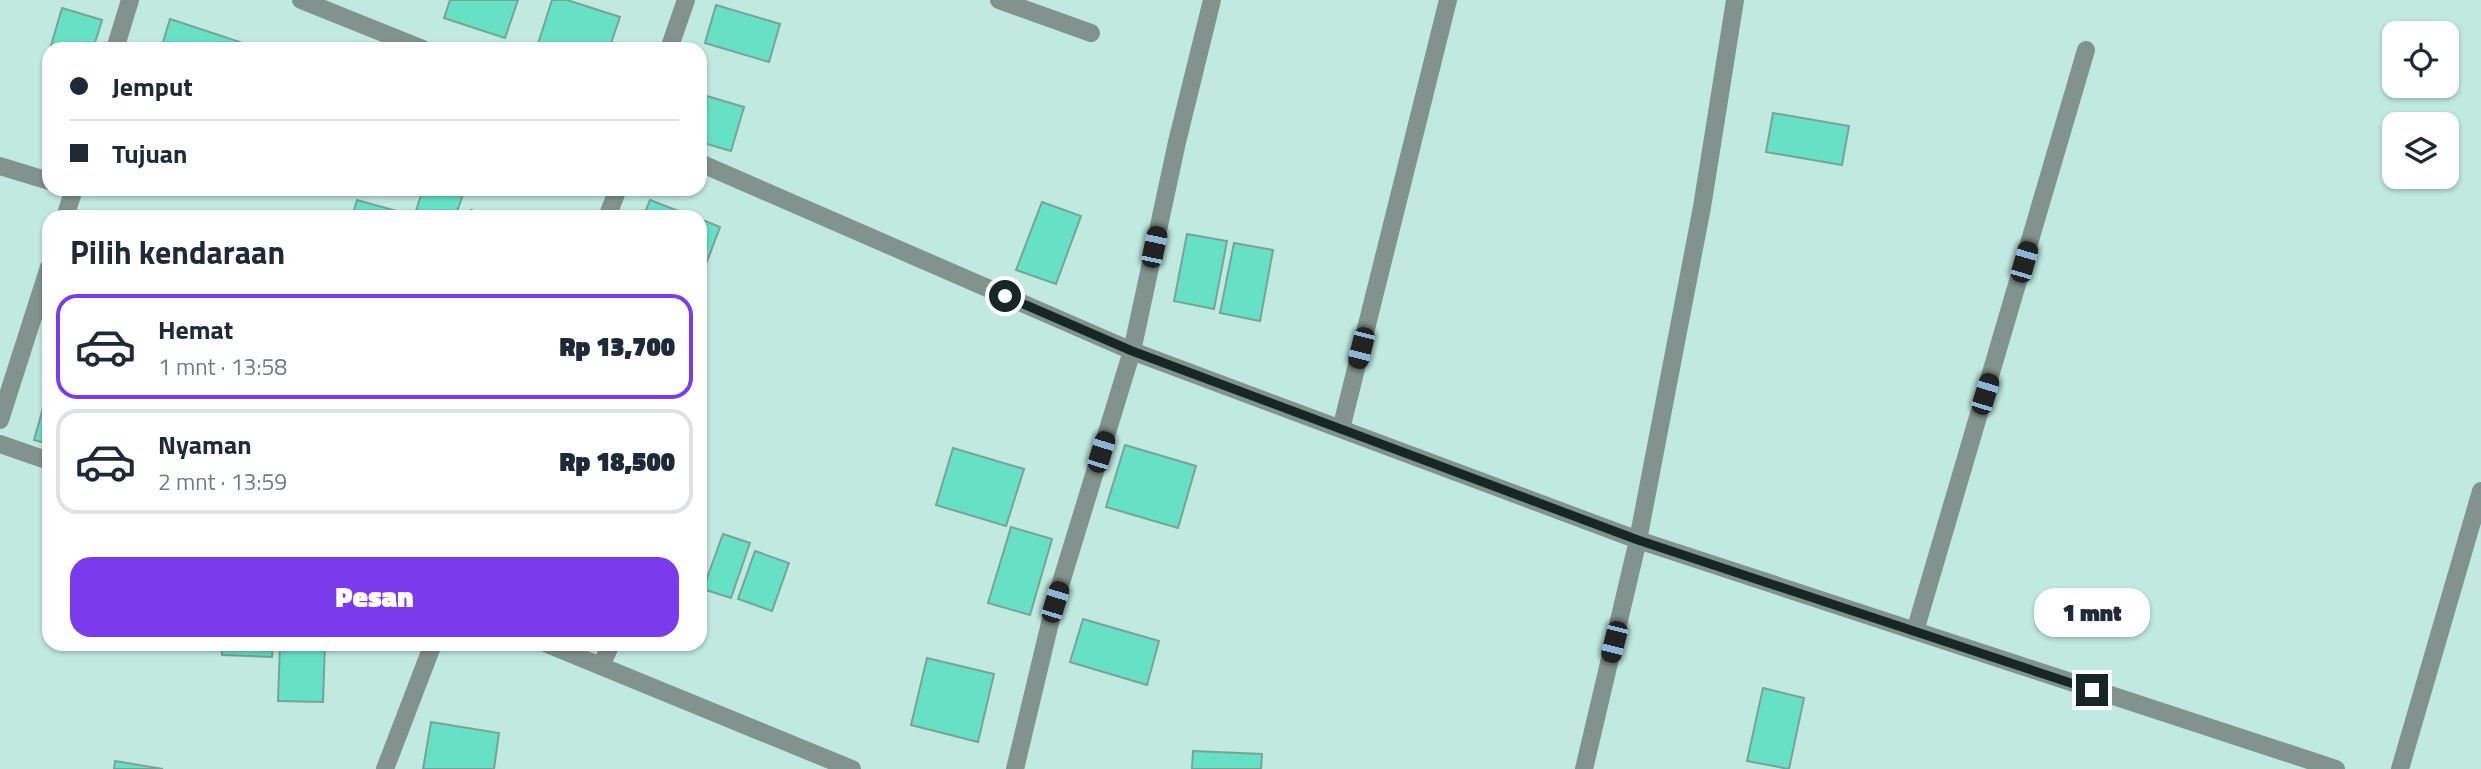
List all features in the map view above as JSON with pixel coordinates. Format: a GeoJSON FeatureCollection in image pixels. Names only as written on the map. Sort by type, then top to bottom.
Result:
{"type":"FeatureCollection","features":[{"type":"Feature","properties":{"kind":"street"},"geometry":{"type":"LineString","coordinates":[[117,42],[130,0]]}},
{"type":"Feature","properties":{"kind":"street"},"geometry":{"type":"LineString","coordinates":[[301,0],[405,42]]}},
{"type":"Feature","properties":{"kind":"street"},"geometry":{"type":"LineString","coordinates":[[671,42],[685,0]]}},
{"type":"Feature","properties":{"kind":"street"},"geometry":{"type":"LineString","coordinates":[[999,0],[1091,33]]}},
{"type":"Feature","properties":{"kind":"street"},"geometry":{"type":"LineString","coordinates":[[1016,769],[1055,602],[1132,351],[1177,142],[1212,0]]}},
{"type":"Feature","properties":{"kind":"street"},"geometry":{"type":"LineString","coordinates":[[1341,429],[1448,0]]}},
{"type":"Feature","properties":{"kind":"street"},"geometry":{"type":"LineString","coordinates":[[1584,769],[1638,540],[1702,207],[1735,0]]}},
{"type":"Feature","properties":{"kind":"street"},"geometry":{"type":"LineString","coordinates":[[1915,631],[2086,50]]}},
{"type":"Feature","properties":{"kind":"street"},"geometry":{"type":"LineString","coordinates":[[0,166],[42,179]]}},
{"type":"Feature","properties":{"kind":"street"},"geometry":{"type":"LineString","coordinates":[[707,166],[1132,351],[1638,540],[2336,769]]}},
{"type":"Feature","properties":{"kind":"street"},"geometry":{"type":"LineString","coordinates":[[0,420],[42,289]]}},
{"type":"Feature","properties":{"kind":"street"},"geometry":{"type":"LineString","coordinates":[[0,444],[42,459]]}},
{"type":"Feature","properties":{"kind":"street"},"geometry":{"type":"LineString","coordinates":[[2400,769],[2481,491]]}},
{"type":"Feature","properties":{"kind":"street"},"geometry":{"type":"LineString","coordinates":[[385,769],[430,651]]}},
{"type":"Feature","properties":{"kind":"street"},"geometry":{"type":"LineString","coordinates":[[564,651],[852,769]]}},
{"type":"Feature","properties":{"kind":"street"},"geometry":{"type":"LineString","coordinates":[[601,666],[608,651]]}},
{"type":"Feature","properties":{"kind":"building"},"geometry":{"type":"Polygon","coordinates":[[[450,0],[518,0],[505,38],[444,18],[450,0]]]}},
{"type":"Feature","properties":{"kind":"building"},"geometry":{"type":"Polygon","coordinates":[[[552,0],[567,0],[620,17],[611,42],[539,42],[552,0]]]}},
{"type":"Feature","properties":{"kind":"building"},"geometry":{"type":"Polygon","coordinates":[[[716,5],[780,24],[769,62],[705,42],[716,5]]]}},
{"type":"Feature","properties":{"kind":"building"},"geometry":{"type":"Polygon","coordinates":[[[62,8],[102,20],[95,42],[52,42],[62,8]]]}},
{"type":"Feature","properties":{"kind":"building"},"geometry":{"type":"Polygon","coordinates":[[[170,19],[240,42],[163,42],[170,19]]]}},
{"type":"Feature","properties":{"kind":"building"},"geometry":{"type":"Polygon","coordinates":[[[707,96],[744,107],[731,151],[707,144],[707,96]]]}},
{"type":"Feature","properties":{"kind":"building"},"geometry":{"type":"Polygon","coordinates":[[[1773,113],[1849,126],[1842,165],[1766,152],[1773,113]]]}},
{"type":"Feature","properties":{"kind":"building"},"geometry":{"type":"Polygon","coordinates":[[[421,196],[463,196],[458,210],[416,210],[421,196]]]}},
{"type":"Feature","properties":{"kind":"building"},"geometry":{"type":"Polygon","coordinates":[[[357,200],[393,210],[354,210],[357,200]]]}},
{"type":"Feature","properties":{"kind":"building"},"geometry":{"type":"Polygon","coordinates":[[[650,200],[676,210],[646,210],[650,200]]]}},
{"type":"Feature","properties":{"kind":"building"},"geometry":{"type":"Polygon","coordinates":[[[1042,202],[1081,216],[1056,284],[1016,270],[1042,202]]]}},
{"type":"Feature","properties":{"kind":"building"},"geometry":{"type":"Polygon","coordinates":[[[707,222],[720,227],[707,261],[707,222]]]}},
{"type":"Feature","properties":{"kind":"building"},"geometry":{"type":"Polygon","coordinates":[[[1187,234],[1227,241],[1214,309],[1174,301],[1187,234]]]}},
{"type":"Feature","properties":{"kind":"building"},"geometry":{"type":"Polygon","coordinates":[[[1234,243],[1273,250],[1260,321],[1220,313],[1234,243]]]}},
{"type":"Feature","properties":{"kind":"building"},"geometry":{"type":"Polygon","coordinates":[[[42,412],[42,442],[34,440],[42,412]]]}},
{"type":"Feature","properties":{"kind":"building"},"geometry":{"type":"Polygon","coordinates":[[[1125,445],[1196,466],[1178,528],[1106,507],[1125,445]]]}},
{"type":"Feature","properties":{"kind":"building"},"geometry":{"type":"Polygon","coordinates":[[[953,448],[1024,469],[1006,526],[936,505],[953,448]]]}},
{"type":"Feature","properties":{"kind":"building"},"geometry":{"type":"Polygon","coordinates":[[[1011,527],[1052,539],[1030,615],[988,603],[1011,527]]]}},
{"type":"Feature","properties":{"kind":"building"},"geometry":{"type":"Polygon","coordinates":[[[723,534],[750,543],[731,598],[707,590],[707,578],[723,534]]]}},
{"type":"Feature","properties":{"kind":"building"},"geometry":{"type":"Polygon","coordinates":[[[755,551],[789,563],[772,611],[738,599],[755,551]]]}},
{"type":"Feature","properties":{"kind":"building"},"geometry":{"type":"Polygon","coordinates":[[[1083,619],[1159,641],[1147,685],[1070,662],[1083,619]]]}},
{"type":"Feature","properties":{"kind":"building"},"geometry":{"type":"Polygon","coordinates":[[[222,651],[272,651],[272,657],[222,655],[222,651]]]}},
{"type":"Feature","properties":{"kind":"building"},"geometry":{"type":"Polygon","coordinates":[[[280,651],[325,651],[323,702],[278,701],[280,651]]]}},
{"type":"Feature","properties":{"kind":"building"},"geometry":{"type":"Polygon","coordinates":[[[927,658],[994,674],[978,742],[911,725],[927,658]]]}},
{"type":"Feature","properties":{"kind":"building"},"geometry":{"type":"Polygon","coordinates":[[[1763,688],[1804,698],[1789,769],[1747,761],[1763,688]]]}},
{"type":"Feature","properties":{"kind":"building"},"geometry":{"type":"Polygon","coordinates":[[[431,722],[499,733],[494,769],[423,769],[431,722]]]}},
{"type":"Feature","properties":{"kind":"building"},"geometry":{"type":"Polygon","coordinates":[[[1193,751],[1262,754],[1261,769],[1192,769],[1193,751]]]}},
{"type":"Feature","properties":{"kind":"building"},"geometry":{"type":"Polygon","coordinates":[[[115,761],[163,769],[114,769],[115,761]]]}},
{"type":"Feature","properties":{"kind":"route"},"geometry":{"type":"LineString","coordinates":[[1005,296],[1132,351],[1638,540],[2092,690]]}}]}
